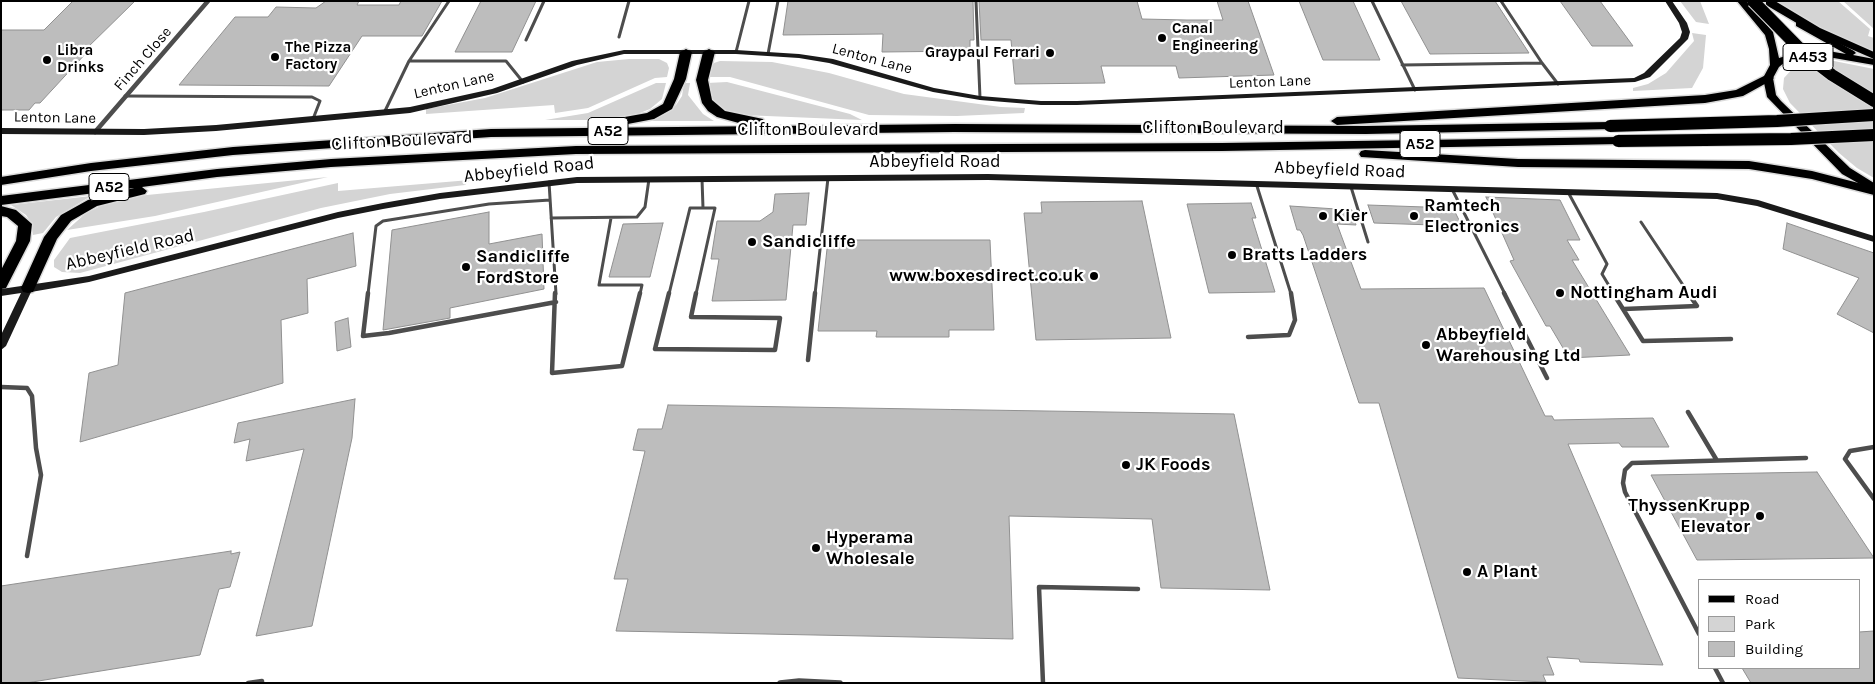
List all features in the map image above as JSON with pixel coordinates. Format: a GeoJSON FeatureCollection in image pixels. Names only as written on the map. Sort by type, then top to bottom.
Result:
{"type":"FeatureCollection","features":[{"type":"Feature","properties":{"kind":"highway","name":"A453"},"geometry":{"type":"LineString","coordinates":[[1753,1],[1806,55],[1832,75],[1874,101]]}},
{"type":"Feature","properties":{"kind":"highway"},"geometry":{"type":"LineString","coordinates":[[1770,2],[1816,30],[1874,56]]}},
{"type":"Feature","properties":{"kind":"highway"},"geometry":{"type":"LineString","coordinates":[[491,133],[626,122],[650,116],[668,106],[673,98],[683,72],[686,52]]}},
{"type":"Feature","properties":{"kind":"highway"},"geometry":{"type":"LineString","coordinates":[[709,52],[702,80],[706,100],[712,108],[721,114],[746,121],[774,124],[864,129]]}},
{"type":"Feature","properties":{"kind":"highway"},"geometry":{"type":"LineString","coordinates":[[1217,128],[1706,99],[1739,93],[1768,78]]}},
{"type":"Feature","properties":{"kind":"highway","name":"Clifton Boulevard"},"geometry":{"type":"LineString","coordinates":[[1,181],[91,167],[233,151],[491,133],[864,129],[1217,128],[1366,130],[1610,126],[1777,121],[1874,115]]}},
{"type":"Feature","properties":{"kind":"highway","name":"Clifton Boulevard"},"geometry":{"type":"LineString","coordinates":[[1,201],[217,173],[331,163],[576,150],[1222,147],[1791,139],[1874,135]]}},
{"type":"Feature","properties":{"kind":"highway"},"geometry":{"type":"LineString","coordinates":[[1222,147],[1518,163],[1749,165],[1812,175],[1874,189]]}},
{"type":"Feature","properties":{"kind":"highway"},"geometry":{"type":"LineString","coordinates":[[28,288],[51,237],[66,218],[93,203],[217,173]]}},
{"type":"Feature","properties":{"kind":"highway"},"geometry":{"type":"LineString","coordinates":[[1,211],[11,214],[24,224],[23,241],[1,284]]}},
{"type":"Feature","properties":{"kind":"main road","name":"A453"},"geometry":{"type":"LineString","coordinates":[[1741,1],[1770,34],[1774,49],[1775,65],[1768,78],[1771,95],[1846,171],[1874,189]]}},
{"type":"Feature","properties":{"kind":"main road","name":"A453"},"geometry":{"type":"LineString","coordinates":[[1770,2],[1801,25],[1862,59]]}},
{"type":"Feature","properties":{"kind":"main road","name":"A453"},"geometry":{"type":"LineString","coordinates":[[1775,65],[1792,57],[1814,54],[1874,62]]}},
{"type":"Feature","properties":{"kind":"street","name":"Finch Close"},"geometry":{"type":"LineString","coordinates":[[94,133],[208,1]]}},
{"type":"Feature","properties":{"kind":"street","name":"Lenton Lane"},"geometry":{"type":"LineString","coordinates":[[1,131],[94,133],[216,128],[410,110],[494,91],[602,56],[624,52],[736,52],[768,54],[830,61],[933,90],[980,98],[1077,103],[1635,80],[1653,71],[1678,47],[1686,36],[1683,23],[1668,1]]}},
{"type":"Feature","properties":{"kind":"street","name":"Abbeyfield Road"},"geometry":{"type":"LineString","coordinates":[[1,293],[106,275],[338,215],[440,196],[577,180],[988,177],[1717,196],[1740,198],[1874,239]]}},
{"type":"Feature","properties":{"kind":"street"},"geometry":{"type":"LineString","coordinates":[[1,346],[28,288]]}},
{"type":"Feature","properties":{"kind":"street"},"geometry":{"type":"LineString","coordinates":[[780,683],[799,681],[840,683]]}},
{"type":"Feature","properties":{"kind":"lane"},"geometry":{"type":"LineString","coordinates":[[384,113],[409,61],[448,1]]}},
{"type":"Feature","properties":{"kind":"lane"},"geometry":{"type":"LineString","coordinates":[[526,40],[544,1]]}},
{"type":"Feature","properties":{"kind":"lane"},"geometry":{"type":"LineString","coordinates":[[619,37],[629,1]]}},
{"type":"Feature","properties":{"kind":"lane"},"geometry":{"type":"LineString","coordinates":[[736,52],[749,1]]}},
{"type":"Feature","properties":{"kind":"lane"},"geometry":{"type":"LineString","coordinates":[[768,54],[778,1]]}},
{"type":"Feature","properties":{"kind":"lane"},"geometry":{"type":"LineString","coordinates":[[976,1],[980,98]]}},
{"type":"Feature","properties":{"kind":"lane"},"geometry":{"type":"LineString","coordinates":[[1372,1],[1414,90]]}},
{"type":"Feature","properties":{"kind":"lane"},"geometry":{"type":"LineString","coordinates":[[1501,1],[1558,84]]}},
{"type":"Feature","properties":{"kind":"lane"},"geometry":{"type":"LineString","coordinates":[[409,61],[506,61],[523,82]]}},
{"type":"Feature","properties":{"kind":"lane"},"geometry":{"type":"LineString","coordinates":[[1402,65],[1542,63]]}},
{"type":"Feature","properties":{"kind":"lane"},"geometry":{"type":"LineString","coordinates":[[125,96],[312,97],[320,101],[313,120]]}},
{"type":"Feature","properties":{"kind":"lane"},"geometry":{"type":"LineString","coordinates":[[808,360],[828,178]]}},
{"type":"Feature","properties":{"kind":"lane"},"geometry":{"type":"LineString","coordinates":[[551,218],[637,217],[645,207],[650,179]]}},
{"type":"Feature","properties":{"kind":"lane"},"geometry":{"type":"LineString","coordinates":[[702,179],[703,208]]}},
{"type":"Feature","properties":{"kind":"lane"},"geometry":{"type":"LineString","coordinates":[[549,182],[556,302],[552,373],[622,366],[642,285],[599,285],[611,218]]}},
{"type":"Feature","properties":{"kind":"lane"},"geometry":{"type":"LineString","coordinates":[[1248,337],[1289,335],[1295,320],[1290,285],[1256,183]]}},
{"type":"Feature","properties":{"kind":"lane"},"geometry":{"type":"LineString","coordinates":[[1351,186],[1368,242]]}},
{"type":"Feature","properties":{"kind":"lane"},"geometry":{"type":"LineString","coordinates":[[1452,189],[1547,378]]}},
{"type":"Feature","properties":{"kind":"lane"},"geometry":{"type":"LineString","coordinates":[[1568,192],[1607,264],[1602,274],[1643,341],[1730,339]]}},
{"type":"Feature","properties":{"kind":"lane"},"geometry":{"type":"LineString","coordinates":[[550,200],[489,204],[383,221],[376,226],[363,336],[389,333],[556,302]]}},
{"type":"Feature","properties":{"kind":"lane"},"geometry":{"type":"LineString","coordinates":[[690,208],[703,208],[715,208],[691,317],[780,318],[775,350],[655,348],[690,208]]}},
{"type":"Feature","properties":{"kind":"lane"},"geometry":{"type":"LineString","coordinates":[[1624,309],[1697,306],[1641,222]]}},
{"type":"Feature","properties":{"kind":"lane"},"geometry":{"type":"LineString","coordinates":[[1,387],[27,388],[32,396],[36,448],[41,475],[27,556]]}},
{"type":"Feature","properties":{"kind":"lane"},"geometry":{"type":"LineString","coordinates":[[1688,412],[1716,459]]}},
{"type":"Feature","properties":{"kind":"lane"},"geometry":{"type":"LineString","coordinates":[[1874,447],[1850,451],[1845,458],[1874,499]]}},
{"type":"Feature","properties":{"kind":"lane"},"geometry":{"type":"LineString","coordinates":[[1698,632],[1625,492],[1623,483],[1625,470],[1632,463],[1716,459],[1806,458]]}},
{"type":"Feature","properties":{"kind":"lane"},"geometry":{"type":"LineString","coordinates":[[1867,490],[1874,490]]}},
{"type":"Feature","properties":{"kind":"lane"},"geometry":{"type":"LineString","coordinates":[[1043,683],[1039,587],[1138,589]]}},
{"type":"Feature","properties":{"kind":"lane"},"geometry":{"type":"LineString","coordinates":[[1716,669],[1723,683]]}},
{"type":"Feature","properties":{"kind":"lane"},"geometry":{"type":"LineString","coordinates":[[248,683],[262,681],[262,683]]}},
{"type":"Feature","properties":{"kind":"green space"},"geometry":{"type":"Polygon","coordinates":[[[1680,1],[1700,1],[1709,24],[1696,22],[1680,1]]]}},
{"type":"Feature","properties":{"kind":"green space"},"geometry":{"type":"Polygon","coordinates":[[[1777,1],[1838,1],[1870,29],[1868,36],[1874,38],[1874,52],[1808,23],[1777,1]]]}},
{"type":"Feature","properties":{"kind":"green space"},"geometry":{"type":"Polygon","coordinates":[[[1843,1],[1874,1],[1874,29],[1843,1]]]}},
{"type":"Feature","properties":{"kind":"green space"},"geometry":{"type":"Polygon","coordinates":[[[1692,33],[1706,35],[1703,68],[1692,88],[1633,91],[1633,88],[1648,84],[1666,73],[1694,41],[1692,33]]]}},
{"type":"Feature","properties":{"kind":"green space"},"geometry":{"type":"Polygon","coordinates":[[[659,59],[667,63],[669,68],[667,77],[655,78],[588,108],[555,113],[554,105],[426,114],[426,109],[485,98],[597,62],[659,59]]]}},
{"type":"Feature","properties":{"kind":"green space"},"geometry":{"type":"Polygon","coordinates":[[[720,61],[772,62],[829,73],[904,94],[1001,107],[1025,108],[1024,113],[957,116],[869,115],[730,77],[707,77],[708,70],[714,63],[720,61]]]}},
{"type":"Feature","properties":{"kind":"green space"},"geometry":{"type":"Polygon","coordinates":[[[1834,61],[1874,69],[1874,178],[1857,168],[1839,153],[1790,103],[1783,89],[1784,78],[1794,67],[1809,62],[1834,61]]]}},
{"type":"Feature","properties":{"kind":"green space"},"geometry":{"type":"Polygon","coordinates":[[[727,82],[850,114],[862,120],[743,115],[725,111],[709,99],[707,83],[727,82]]]}},
{"type":"Feature","properties":{"kind":"green space"},"geometry":{"type":"Polygon","coordinates":[[[656,83],[666,83],[662,99],[650,109],[635,115],[593,120],[545,120],[588,113],[656,83]]]}},
{"type":"Feature","properties":{"kind":"green space"},"geometry":{"type":"Polygon","coordinates":[[[684,83],[690,83],[688,95],[703,114],[714,121],[652,121],[676,105],[682,96],[684,83]]]}},
{"type":"Feature","properties":{"kind":"green space"},"geometry":{"type":"Polygon","coordinates":[[[328,177],[155,216],[67,230],[86,213],[109,202],[127,197],[328,177]]]}},
{"type":"Feature","properties":{"kind":"green space"},"geometry":{"type":"Polygon","coordinates":[[[470,180],[465,185],[390,194],[321,208],[80,273],[62,272],[54,267],[54,260],[70,238],[338,183],[338,191],[470,180]]]}},
{"type":"Feature","properties":{"kind":"green space"},"geometry":{"type":"Polygon","coordinates":[[[91,196],[56,217],[43,233],[33,235],[32,224],[26,215],[11,205],[91,196]]]}},
{"type":"Feature","properties":{"kind":"building"},"geometry":{"type":"Polygon","coordinates":[[[73,1],[135,1],[84,51],[88,51],[40,103],[35,103],[29,110],[1,110],[1,30],[44,30],[73,1]]]}},
{"type":"Feature","properties":{"kind":"building","name":"The Pizza Factory"},"geometry":{"type":"Polygon","coordinates":[[[326,1],[359,1],[357,5],[399,5],[401,1],[442,1],[422,36],[362,36],[329,86],[179,85],[235,17],[268,17],[276,7],[316,8],[326,1]]]}},
{"type":"Feature","properties":{"kind":"building"},"geometry":{"type":"Polygon","coordinates":[[[481,1],[536,1],[512,52],[455,52],[481,1]]]}},
{"type":"Feature","properties":{"kind":"building"},"geometry":{"type":"Polygon","coordinates":[[[788,1],[973,1],[974,40],[970,40],[970,51],[882,52],[883,34],[783,35],[788,1]]]}},
{"type":"Feature","properties":{"kind":"building"},"geometry":{"type":"Polygon","coordinates":[[[979,1],[1137,1],[1142,19],[1223,20],[1217,1],[1248,1],[1274,75],[1179,78],[1176,66],[1101,66],[1105,83],[1015,84],[1011,40],[981,40],[979,1]]]}},
{"type":"Feature","properties":{"kind":"building"},"geometry":{"type":"Polygon","coordinates":[[[1299,1],[1353,1],[1380,60],[1323,60],[1299,1]]]}},
{"type":"Feature","properties":{"kind":"building"},"geometry":{"type":"Polygon","coordinates":[[[1401,1],[1495,1],[1529,53],[1430,54],[1401,1]]]}},
{"type":"Feature","properties":{"kind":"building"},"geometry":{"type":"Polygon","coordinates":[[[1560,1],[1600,1],[1633,46],[1592,46],[1560,1]]]}},
{"type":"Feature","properties":{"kind":"building","name":"Sandicliffe"},"geometry":{"type":"Polygon","coordinates":[[[809,193],[806,225],[793,225],[786,300],[712,301],[719,259],[711,259],[717,221],[760,221],[773,212],[775,194],[809,193]]]}},
{"type":"Feature","properties":{"kind":"building","name":"Nottingham Audi"},"geometry":{"type":"Polygon","coordinates":[[[1486,197],[1560,200],[1580,240],[1567,240],[1579,260],[1572,260],[1630,355],[1569,358],[1550,326],[1546,326],[1510,261],[1514,260],[1486,197]]]}},
{"type":"Feature","properties":{"kind":"building","name":"www.boxesdirect.co.uk"},"geometry":{"type":"Polygon","coordinates":[[[1142,201],[1171,338],[1036,340],[1024,213],[1042,213],[1041,202],[1142,201]]]}},
{"type":"Feature","properties":{"kind":"building","name":"Bratts Ladders"},"geometry":{"type":"Polygon","coordinates":[[[1251,203],[1256,218],[1252,218],[1275,292],[1209,293],[1187,204],[1251,203]]]}},
{"type":"Feature","properties":{"kind":"building","name":"Ramtech Electronics"},"geometry":{"type":"Polygon","coordinates":[[[1368,205],[1453,208],[1462,226],[1374,223],[1368,205]]]}},
{"type":"Feature","properties":{"kind":"building"},"geometry":{"type":"Polygon","coordinates":[[[1290,206],[1352,210],[1356,225],[1337,224],[1361,289],[1484,288],[1545,416],[1552,416],[1554,420],[1653,418],[1669,447],[1622,447],[1619,443],[1568,444],[1663,665],[1580,662],[1579,659],[1547,657],[1554,675],[1543,675],[1546,682],[1458,678],[1379,403],[1359,403],[1303,235],[1300,230],[1297,230],[1290,206]]]}},
{"type":"Feature","properties":{"kind":"building","name":"Sandicliffe FordStore"},"geometry":{"type":"Polygon","coordinates":[[[489,212],[489,244],[542,234],[544,289],[450,308],[450,318],[383,330],[392,230],[489,212]]]}},
{"type":"Feature","properties":{"kind":"building"},"geometry":{"type":"Polygon","coordinates":[[[663,223],[650,277],[609,277],[623,224],[663,223]]]}},
{"type":"Feature","properties":{"kind":"building"},"geometry":{"type":"Polygon","coordinates":[[[1787,223],[1874,253],[1874,333],[1837,314],[1859,278],[1783,249],[1787,223]]]}},
{"type":"Feature","properties":{"kind":"building"},"geometry":{"type":"Polygon","coordinates":[[[353,233],[356,266],[307,279],[308,313],[281,320],[283,383],[80,442],[89,373],[118,365],[125,293],[353,233]]]}},
{"type":"Feature","properties":{"kind":"building"},"geometry":{"type":"Polygon","coordinates":[[[828,240],[990,240],[994,330],[949,330],[949,337],[876,337],[877,331],[818,331],[828,240]]]}},
{"type":"Feature","properties":{"kind":"building"},"geometry":{"type":"Polygon","coordinates":[[[348,318],[351,347],[337,351],[335,322],[348,318]]]}},
{"type":"Feature","properties":{"kind":"building"},"geometry":{"type":"Polygon","coordinates":[[[355,399],[352,438],[312,626],[256,636],[304,449],[246,461],[250,439],[234,443],[238,423],[355,399]]]}},
{"type":"Feature","properties":{"kind":"building","name":"Hyperama Wholesale"},"geometry":{"type":"Polygon","coordinates":[[[668,405],[1234,414],[1270,590],[1161,588],[1152,519],[1009,516],[1013,639],[616,631],[628,579],[614,579],[645,451],[633,450],[638,429],[662,429],[668,405]]]}},
{"type":"Feature","properties":{"kind":"building","name":"ThyssenKrupp Elevator"},"geometry":{"type":"Polygon","coordinates":[[[1817,472],[1874,558],[1697,560],[1651,475],[1817,472]]]}},
{"type":"Feature","properties":{"kind":"building"},"geometry":{"type":"Polygon","coordinates":[[[231,551],[231,554],[240,552],[230,587],[219,589],[200,655],[26,683],[1,683],[1,586],[231,551]]]}},
{"type":"Feature","properties":{"kind":"building"},"geometry":{"type":"Polygon","coordinates":[[[1874,631],[1874,683],[1751,683],[1743,669],[1860,669],[1860,632],[1874,631]]]}},
{"type":"Feature","properties":{"kind":"place","name":"Canal Engineering"},"geometry":{"type":"Point","coordinates":[1162,38]}},
{"type":"Feature","properties":{"kind":"place","name":"Graypaul Ferrari"},"geometry":{"type":"Point","coordinates":[1050,53]}},
{"type":"Feature","properties":{"kind":"place","name":"The Pizza Factory"},"geometry":{"type":"Point","coordinates":[275,57]}},
{"type":"Feature","properties":{"kind":"place","name":"Libra Drinks"},"geometry":{"type":"Point","coordinates":[47,60]}},
{"type":"Feature","properties":{"kind":"place","name":"Kier"},"geometry":{"type":"Point","coordinates":[1323,216]}},
{"type":"Feature","properties":{"kind":"place","name":"Ramtech Electronics"},"geometry":{"type":"Point","coordinates":[1414,216]}},
{"type":"Feature","properties":{"kind":"place","name":"Sandicliffe"},"geometry":{"type":"Point","coordinates":[752,242]}},
{"type":"Feature","properties":{"kind":"place","name":"Bratts Ladders"},"geometry":{"type":"Point","coordinates":[1232,255]}},
{"type":"Feature","properties":{"kind":"place","name":"Sandicliffe FordStore"},"geometry":{"type":"Point","coordinates":[466,267]}},
{"type":"Feature","properties":{"kind":"place","name":"www.boxesdirect.co.uk"},"geometry":{"type":"Point","coordinates":[1094,276]}},
{"type":"Feature","properties":{"kind":"place","name":"Nottingham Audi"},"geometry":{"type":"Point","coordinates":[1560,293]}},
{"type":"Feature","properties":{"kind":"place","name":"Abbeyfield Warehousing Ltd"},"geometry":{"type":"Point","coordinates":[1426,345]}},
{"type":"Feature","properties":{"kind":"place","name":"JK Foods"},"geometry":{"type":"Point","coordinates":[1126,465]}},
{"type":"Feature","properties":{"kind":"place","name":"ThyssenKrupp Elevator"},"geometry":{"type":"Point","coordinates":[1760,516]}},
{"type":"Feature","properties":{"kind":"place","name":"Hyperama Wholesale"},"geometry":{"type":"Point","coordinates":[816,548]}},
{"type":"Feature","properties":{"kind":"place","name":"A Plant"},"geometry":{"type":"Point","coordinates":[1467,572]}}]}
